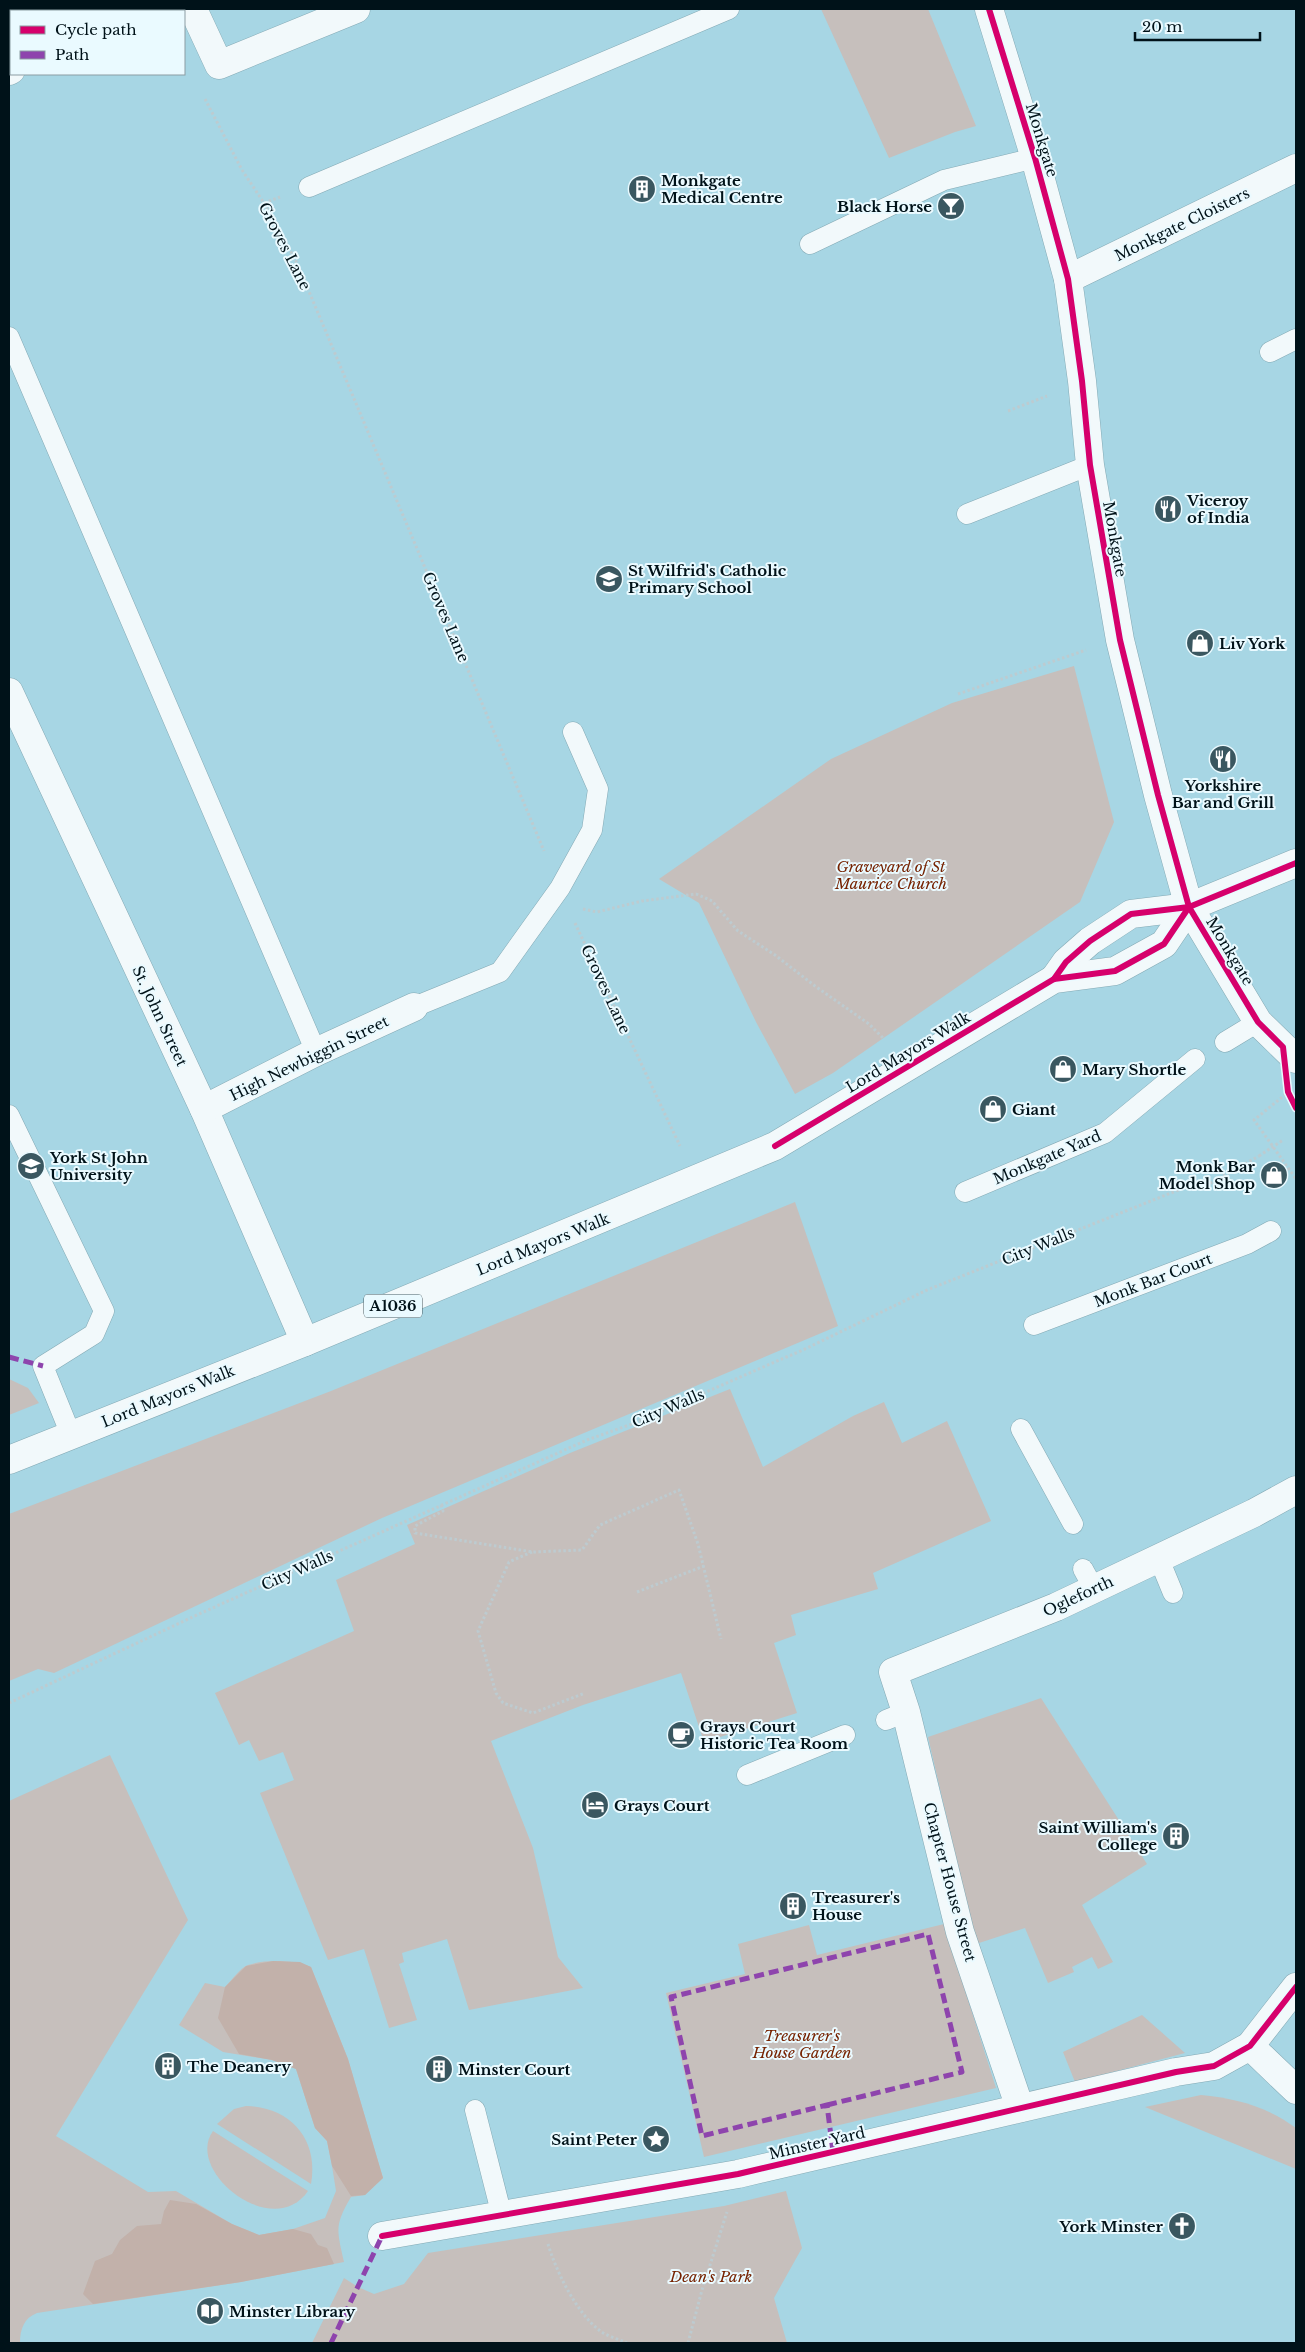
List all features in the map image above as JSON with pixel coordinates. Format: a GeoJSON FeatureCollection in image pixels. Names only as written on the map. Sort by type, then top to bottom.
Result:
{"type":"FeatureCollection","features":[{"type":"Feature","properties":{"kind":"street"},"geometry":{"type":"LineString","coordinates":[[193,9],[220,65],[356,9]]}},
{"type":"Feature","properties":{"kind":"street","name":"Monkgate"},"geometry":{"type":"LineString","coordinates":[[989,9],[1035,158],[1068,279],[1082,382],[1090,465],[1120,640],[1158,795],[1189,907],[1258,1022],[1289,1053]]}},
{"type":"Feature","properties":{"kind":"street","name":"Monkgate Cloisters"},"geometry":{"type":"LineString","coordinates":[[1068,279],[1296,168]]}},
{"type":"Feature","properties":{"kind":"street","name":"St. John Street"},"geometry":{"type":"LineString","coordinates":[[9,692],[204,1109],[305,1342]]}},
{"type":"Feature","properties":{"kind":"street","name":"A1036"},"geometry":{"type":"LineString","coordinates":[[1189,907],[1296,863]]}},
{"type":"Feature","properties":{"kind":"street","name":"Lord Mayors Walk"},"geometry":{"type":"LineString","coordinates":[[1054,979],[1115,971],[1164,944],[1189,907]]}},
{"type":"Feature","properties":{"kind":"street","name":"Lord Mayors Walk"},"geometry":{"type":"LineString","coordinates":[[9,1460],[305,1342],[696,1181],[775,1146],[1054,979],[1066,962],[1131,914],[1189,907]]}},
{"type":"Feature","properties":{"kind":"street","name":"High Newbiggin Street"},"geometry":{"type":"LineString","coordinates":[[204,1109],[316,1052],[414,1007]]}},
{"type":"Feature","properties":{"kind":"street","name":"Ogleforth"},"geometry":{"type":"LineString","coordinates":[[896,1716],[893,1672],[1056,1607],[1088,1579],[1159,1559],[1254,1513],[1296,1490]]}},
{"type":"Feature","properties":{"kind":"street","name":"Chapter House Street"},"geometry":{"type":"LineString","coordinates":[[896,1716],[960,1932],[1020,2108]]}},
{"type":"Feature","properties":{"kind":"street"},"geometry":{"type":"LineString","coordinates":[[1296,1987],[1250,2046],[1296,2090]]}},
{"type":"Feature","properties":{"kind":"street","name":"Minster Yard"},"geometry":{"type":"LineString","coordinates":[[382,2236],[738,2174],[1176,2072],[1214,2066],[1250,2046]]}},
{"type":"Feature","properties":{"kind":"lane"},"geometry":{"type":"LineString","coordinates":[[309,187],[729,9]]}},
{"type":"Feature","properties":{"kind":"lane"},"geometry":{"type":"LineString","coordinates":[[810,244],[944,180],[1035,158]]}},
{"type":"Feature","properties":{"kind":"lane"},"geometry":{"type":"LineString","coordinates":[[9,337],[316,1052]]}},
{"type":"Feature","properties":{"kind":"lane"},"geometry":{"type":"LineString","coordinates":[[1270,352],[1296,339]]}},
{"type":"Feature","properties":{"kind":"lane"},"geometry":{"type":"LineString","coordinates":[[968,514],[1090,465]]}},
{"type":"Feature","properties":{"kind":"lane"},"geometry":{"type":"LineString","coordinates":[[414,1007],[500,972],[563,897],[592,830],[598,789],[573,732]]}},
{"type":"Feature","properties":{"kind":"lane"},"geometry":{"type":"LineString","coordinates":[[1225,1042],[1258,1022]]}},
{"type":"Feature","properties":{"kind":"lane","name":"Monkgate Yard"},"geometry":{"type":"LineString","coordinates":[[965,1192],[1104,1133],[1195,1059]]}},
{"type":"Feature","properties":{"kind":"lane"},"geometry":{"type":"LineString","coordinates":[[9,1115],[104,1312],[94,1334],[44,1366],[71,1435]]}},
{"type":"Feature","properties":{"kind":"lane","name":"Monk Bar Court"},"geometry":{"type":"LineString","coordinates":[[1034,1325],[1247,1244],[1271,1231]]}},
{"type":"Feature","properties":{"kind":"lane"},"geometry":{"type":"LineString","coordinates":[[1021,1429],[1073,1524]]}},
{"type":"Feature","properties":{"kind":"lane"},"geometry":{"type":"LineString","coordinates":[[1159,1559],[1173,1593]]}},
{"type":"Feature","properties":{"kind":"lane"},"geometry":{"type":"LineString","coordinates":[[747,1775],[845,1736]]}},
{"type":"Feature","properties":{"kind":"lane"},"geometry":{"type":"LineString","coordinates":[[475,2110],[502,2216]]}},
{"type":"Feature","properties":{"kind":"path"},"geometry":{"type":"LineString","coordinates":[[958,694],[1120,640]]}},
{"type":"Feature","properties":{"kind":"path"},"geometry":{"type":"LineString","coordinates":[[563,897],[597,912],[642,901],[696,894],[712,902],[738,931],[775,955],[869,1024],[911,1066]]}},
{"type":"Feature","properties":{"kind":"path"},"geometry":{"type":"LineString","coordinates":[[1289,1053],[1288,1092],[1292,1100]]}},
{"type":"Feature","properties":{"kind":"path"},"geometry":{"type":"LineString","coordinates":[[1288,1092],[1254,1120],[1296,1179]]}},
{"type":"Feature","properties":{"kind":"path"},"geometry":{"type":"LineString","coordinates":[[441,1506],[443,1511],[415,1526],[415,1533],[533,1552],[582,1550],[600,1525],[679,1490],[704,1566],[721,1639]]}},
{"type":"Feature","properties":{"kind":"path"},"geometry":{"type":"LineString","coordinates":[[533,1552],[509,1562],[478,1632],[496,1693],[503,1703],[533,1713],[585,1693]]}},
{"type":"Feature","properties":{"kind":"path"},"geometry":{"type":"LineString","coordinates":[[637,1592],[704,1566]]}},
{"type":"Feature","properties":{"kind":"path"},"geometry":{"type":"LineString","coordinates":[[688,2343],[702,2290],[738,2174]]}},
{"type":"Feature","properties":{"kind":"path"},"geometry":{"type":"LineString","coordinates":[[542,2208],[545,2235],[553,2261],[572,2298],[599,2330],[627,2343]]}},
{"type":"Feature","properties":{"kind":"green space"},"geometry":{"type":"Polygon","coordinates":[[[821,9],[928,9],[976,126],[955,132],[889,158],[821,9]]]}},
{"type":"Feature","properties":{"kind":"green space","name":"Graveyard of St Maurice Church"},"geometry":{"type":"Polygon","coordinates":[[[1074,666],[1114,822],[1080,902],[833,1073],[795,1094],[756,1022],[699,903],[659,879],[831,759],[952,703],[1074,666]]]}},
{"type":"Feature","properties":{"kind":"green space"},"geometry":{"type":"Polygon","coordinates":[[[795,1202],[838,1326],[382,1518],[54,1673],[38,1669],[9,1681],[9,1514],[331,1391],[795,1202]]]}},
{"type":"Feature","properties":{"kind":"green space"},"geometry":{"type":"Polygon","coordinates":[[[9,1379],[28,1388],[39,1403],[9,1415],[9,1379]]]}},
{"type":"Feature","properties":{"kind":"green space"},"geometry":{"type":"Polygon","coordinates":[[[730,1389],[763,1467],[853,1416],[884,1402],[902,1443],[947,1421],[991,1521],[873,1573],[878,1589],[791,1615],[796,1635],[774,1643],[797,1713],[704,1742],[681,1673],[583,1705],[491,1741],[533,1848],[558,1957],[583,1988],[469,2010],[447,1939],[402,1953],[404,1962],[399,1964],[417,2020],[389,2028],[364,1949],[328,1960],[260,1793],[294,1780],[283,1752],[259,1761],[249,1740],[239,1745],[215,1693],[354,1631],[336,1580],[415,1544],[407,1525],[570,1453],[730,1389]]]}},
{"type":"Feature","properties":{"kind":"green space"},"geometry":{"type":"Polygon","coordinates":[[[1041,1698],[1147,1864],[1082,1905],[1113,1962],[1098,1969],[1092,1957],[1072,1967],[1074,1972],[1048,1983],[1025,1928],[976,1944],[928,1737],[1041,1698]]]}},
{"type":"Feature","properties":{"kind":"green space"},"geometry":{"type":"Polygon","coordinates":[[[110,1755],[188,1920],[56,2136],[148,2192],[176,2191],[232,2224],[259,2235],[293,2229],[325,2218],[336,2191],[332,2166],[327,2141],[315,2128],[296,2069],[272,2060],[223,2052],[179,2025],[205,1983],[225,1987],[248,1965],[271,1961],[288,1962],[311,1967],[348,2059],[383,2178],[365,2195],[351,2197],[342,2215],[338,2228],[344,2262],[241,2282],[37,2313],[26,2321],[21,2333],[20,2343],[9,2343],[9,1801],[110,1755]]]}},
{"type":"Feature","properties":{"kind":"green space","name":"Treasurer's House Garden"},"geometry":{"type":"Polygon","coordinates":[[[944,1924],[996,2088],[704,2157],[666,1993],[745,1974],[738,1944],[809,1925],[817,1955],[944,1924]]]}},
{"type":"Feature","properties":{"kind":"green space"},"geometry":{"type":"Polygon","coordinates":[[[1142,2015],[1185,2053],[1075,2082],[1063,2052],[1142,2015]]]}},
{"type":"Feature","properties":{"kind":"green space"},"geometry":{"type":"Polygon","coordinates":[[[1201,2095],[1226,2098],[1263,2109],[1296,2128],[1296,2169],[1145,2107],[1201,2095]]]}},
{"type":"Feature","properties":{"kind":"green space"},"geometry":{"type":"Polygon","coordinates":[[[246,2106],[276,2112],[298,2128],[306,2140],[310,2153],[312,2168],[311,2184],[217,2124],[234,2109],[246,2106]]]}},
{"type":"Feature","properties":{"kind":"green space"},"geometry":{"type":"Polygon","coordinates":[[[213,2131],[308,2191],[293,2205],[274,2209],[255,2205],[237,2195],[221,2181],[211,2164],[207,2147],[213,2131]]]}},
{"type":"Feature","properties":{"kind":"green space","name":"Dean's Park"},"geometry":{"type":"Polygon","coordinates":[[[786,2191],[802,2248],[774,2298],[787,2343],[312,2343],[344,2278],[374,2294],[404,2284],[428,2253],[724,2206],[786,2191]]]}},
{"type":"Feature","properties":{"kind":"shaded area"},"geometry":{"type":"Polygon","coordinates":[[[273,1961],[300,1962],[311,1967],[348,2059],[383,2178],[365,2195],[351,2196],[332,2166],[327,2141],[315,2128],[296,2069],[272,2060],[239,2054],[218,2018],[225,1987],[246,1966],[273,1961]]]}},
{"type":"Feature","properties":{"kind":"shaded area"},"geometry":{"type":"Polygon","coordinates":[[[170,2200],[196,2204],[232,2224],[259,2235],[293,2229],[311,2234],[318,2245],[327,2248],[334,2264],[241,2282],[93,2304],[83,2294],[95,2261],[112,2254],[120,2240],[137,2226],[161,2224],[164,2211],[170,2200]]]}},
{"type":"Feature","properties":{"kind":"marked path"},"geometry":{"type":"LineString","coordinates":[[9,1357],[43,1366]]}},
{"type":"Feature","properties":{"kind":"marked path"},"geometry":{"type":"LineString","coordinates":[[827,2105],[962,2072],[928,1934],[671,1997],[702,2136],[827,2105],[833,2152]]}},
{"type":"Feature","properties":{"kind":"marked path"},"geometry":{"type":"LineString","coordinates":[[331,2343],[382,2236]]}},
{"type":"Feature","properties":{"kind":"cycle path"},"geometry":{"type":"LineString","coordinates":[[989,9],[1035,158],[1068,279],[1082,381],[1090,465],[1120,640],[1158,795],[1189,907],[1258,1022],[1283,1047],[1288,1092],[1296,1108]]}},
{"type":"Feature","properties":{"kind":"cycle path"},"geometry":{"type":"LineString","coordinates":[[1054,979],[1066,962],[1090,941],[1131,914],[1189,907],[1296,863]]}},
{"type":"Feature","properties":{"kind":"cycle path"},"geometry":{"type":"LineString","coordinates":[[775,1146],[1054,979],[1115,971],[1164,944],[1189,907]]}},
{"type":"Feature","properties":{"kind":"cycle path"},"geometry":{"type":"LineString","coordinates":[[382,2236],[738,2174],[1176,2072],[1214,2066],[1250,2046],[1296,1987]]}},
{"type":"Feature","properties":{"kind":"place","name":"Monkgate Medical Centre"},"geometry":{"type":"Point","coordinates":[642,189]}},
{"type":"Feature","properties":{"kind":"place","name":"Black Horse"},"geometry":{"type":"Point","coordinates":[951,206]}},
{"type":"Feature","properties":{"kind":"place","name":"Viceroy of India"},"geometry":{"type":"Point","coordinates":[1168,509]}},
{"type":"Feature","properties":{"kind":"place","name":"St Wilfrid's Catholic Primary School"},"geometry":{"type":"Point","coordinates":[609,579]}},
{"type":"Feature","properties":{"kind":"place","name":"Liv York"},"geometry":{"type":"Point","coordinates":[1200,643]}},
{"type":"Feature","properties":{"kind":"place","name":"Yorkshire Bar and Grill"},"geometry":{"type":"Point","coordinates":[1223,759]}},
{"type":"Feature","properties":{"kind":"place","name":"Mary Shortle"},"geometry":{"type":"Point","coordinates":[1063,1069]}},
{"type":"Feature","properties":{"kind":"place","name":"Giant"},"geometry":{"type":"Point","coordinates":[993,1109]}},
{"type":"Feature","properties":{"kind":"place","name":"York St John University"},"geometry":{"type":"Point","coordinates":[31,1166]}},
{"type":"Feature","properties":{"kind":"place","name":"Monk Bar Model Shop"},"geometry":{"type":"Point","coordinates":[1274,1175]}},
{"type":"Feature","properties":{"kind":"place","name":"Grays Court Historic Tea Room"},"geometry":{"type":"Point","coordinates":[681,1735]}},
{"type":"Feature","properties":{"kind":"place","name":"Grays Court"},"geometry":{"type":"Point","coordinates":[595,1805]}},
{"type":"Feature","properties":{"kind":"place","name":"Saint William's College"},"geometry":{"type":"Point","coordinates":[1176,1836]}},
{"type":"Feature","properties":{"kind":"place","name":"Treasurer's House"},"geometry":{"type":"Point","coordinates":[793,1906]}},
{"type":"Feature","properties":{"kind":"place","name":"The Deanery"},"geometry":{"type":"Point","coordinates":[168,2066]}},
{"type":"Feature","properties":{"kind":"place","name":"Minster Court"},"geometry":{"type":"Point","coordinates":[439,2069]}},
{"type":"Feature","properties":{"kind":"place","name":"Saint Peter"},"geometry":{"type":"Point","coordinates":[656,2139]}},
{"type":"Feature","properties":{"kind":"place","name":"York Minster"},"geometry":{"type":"Point","coordinates":[1182,2226]}},
{"type":"Feature","properties":{"kind":"place","name":"Minster Library"},"geometry":{"type":"Point","coordinates":[210,2311]}}]}
